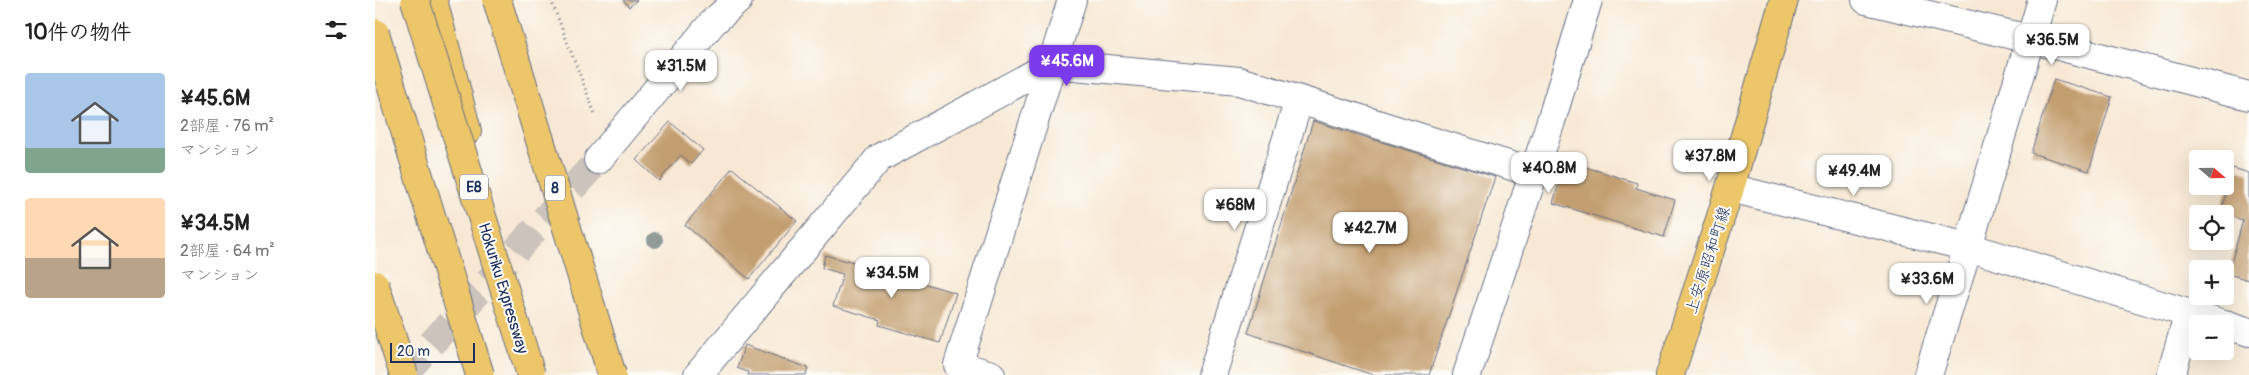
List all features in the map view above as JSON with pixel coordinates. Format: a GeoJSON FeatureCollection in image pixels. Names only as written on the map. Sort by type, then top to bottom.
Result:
{"type":"FeatureCollection","features":[{"type":"Feature","properties":{"kind":"main road","name":"Hokuriku Expressway"},"geometry":{"type":"LineString","coordinates":[[415,0],[531,375]]}},
{"type":"Feature","properties":{"kind":"main road"},"geometry":{"type":"LineString","coordinates":[[433,0],[462,108],[491,244]]}},
{"type":"Feature","properties":{"kind":"main road","name":"8"},"geometry":{"type":"LineString","coordinates":[[497,0],[612,375]]}},
{"type":"Feature","properties":{"kind":"main road","name":"上安原昭和町線"},"geometry":{"type":"LineString","coordinates":[[1670,375],[1730,188],[1784,0]]}},
{"type":"Feature","properties":{"kind":"main road"},"geometry":{"type":"LineString","coordinates":[[375,33],[480,375]]}},
{"type":"Feature","properties":{"kind":"main road"},"geometry":{"type":"LineString","coordinates":[[375,80],[446,264]]}},
{"type":"Feature","properties":{"kind":"main road"},"geometry":{"type":"LineString","coordinates":[[375,285],[404,375]]}},
{"type":"Feature","properties":{"kind":"street"},"geometry":{"type":"LineString","coordinates":[[598,160],[713,22],[738,0]]}},
{"type":"Feature","properties":{"kind":"street"},"geometry":{"type":"LineString","coordinates":[[991,375],[956,370],[1072,0]]}},
{"type":"Feature","properties":{"kind":"street"},"geometry":{"type":"LineString","coordinates":[[1467,375],[1534,173],[1588,0]]}},
{"type":"Feature","properties":{"kind":"street"},"geometry":{"type":"LineString","coordinates":[[1866,0],[2249,96]]}},
{"type":"Feature","properties":{"kind":"street"},"geometry":{"type":"LineString","coordinates":[[1928,375],[2042,0]]}},
{"type":"Feature","properties":{"kind":"street"},"geometry":{"type":"LineString","coordinates":[[698,375],[879,158],[1052,64],[1239,81],[1534,173]]}},
{"type":"Feature","properties":{"kind":"street"},"geometry":{"type":"LineString","coordinates":[[1212,375],[1299,100]]}},
{"type":"Feature","properties":{"kind":"street"},"geometry":{"type":"LineString","coordinates":[[1730,188],[1968,247],[2195,315]]}},
{"type":"Feature","properties":{"kind":"street"},"geometry":{"type":"LineString","coordinates":[[2171,375],[2189,313]]}},
{"type":"Feature","properties":{"kind":"street"},"geometry":{"type":"LineString","coordinates":[[2234,327],[2249,332]]}},
{"type":"Feature","properties":{"kind":"path"},"geometry":{"type":"LineString","coordinates":[[551,0],[595,114]]}},
{"type":"Feature","properties":{"kind":"building"},"geometry":{"type":"Polygon","coordinates":[[[623,0],[637,0],[629,7],[623,0]]]}},
{"type":"Feature","properties":{"kind":"building"},"geometry":{"type":"Polygon","coordinates":[[[2054,79],[2112,97],[2089,171],[2031,153],[2054,79]]]}},
{"type":"Feature","properties":{"kind":"building"},"geometry":{"type":"Polygon","coordinates":[[[1313,121],[1495,177],[1429,375],[1373,375],[1248,333],[1313,121]]]}},
{"type":"Feature","properties":{"kind":"building"},"geometry":{"type":"Polygon","coordinates":[[[670,122],[703,150],[691,164],[681,155],[659,181],[636,160],[670,122]]]}},
{"type":"Feature","properties":{"kind":"building"},"geometry":{"type":"Polygon","coordinates":[[[1566,161],[1637,183],[1636,188],[1675,200],[1664,237],[1553,203],[1566,161]]]}},
{"type":"Feature","properties":{"kind":"building"},"geometry":{"type":"Polygon","coordinates":[[[732,168],[797,221],[749,279],[685,225],[732,168]]]}},
{"type":"Feature","properties":{"kind":"building"},"geometry":{"type":"Polygon","coordinates":[[[2234,168],[2249,173],[2249,280],[2234,276],[2234,260],[2232,260],[2243,220],[2234,218],[2234,205],[2223,205],[2225,195],[2234,195],[2234,168]]]}},
{"type":"Feature","properties":{"kind":"building"},"geometry":{"type":"Polygon","coordinates":[[[825,255],[956,293],[940,343],[879,325],[880,320],[833,306],[843,274],[822,268],[825,255]]]}},
{"type":"Feature","properties":{"kind":"building"},"geometry":{"type":"Polygon","coordinates":[[[745,345],[808,368],[806,375],[747,375],[748,372],[737,368],[745,345]]]}},
{"type":"Feature","properties":{"kind":"tunnel"},"geometry":{"type":"LineString","coordinates":[[403,375],[598,160]]}}]}
